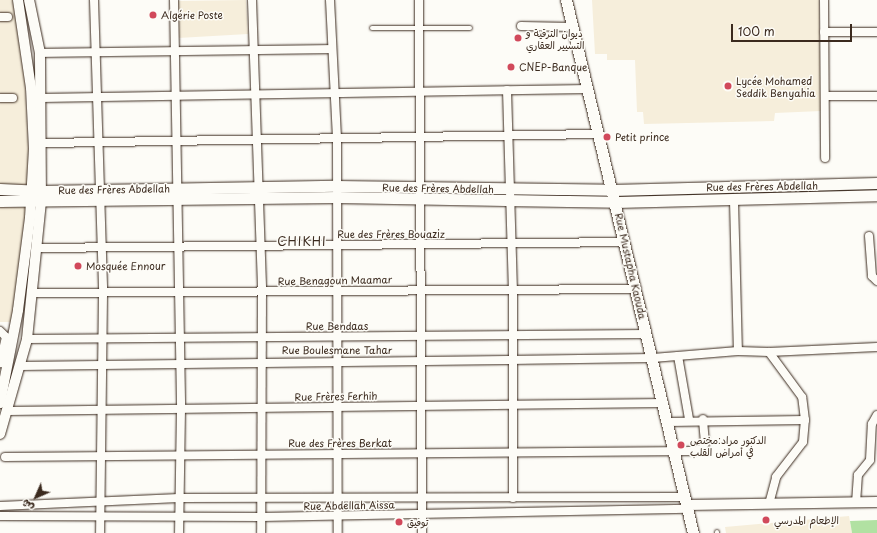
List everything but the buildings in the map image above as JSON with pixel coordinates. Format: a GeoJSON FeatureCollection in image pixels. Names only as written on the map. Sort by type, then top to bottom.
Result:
{"type":"FeatureCollection","features":[{"type":"Feature","properties":{"kind":"main road","name":"Rue Mustapha Kaouda"},"geometry":{"type":"LineString","coordinates":[[566,0],[654,358],[693,533]]}},
{"type":"Feature","properties":{"kind":"main road","name":"Rue des Frères Abdellah"},"geometry":{"type":"LineString","coordinates":[[176,194],[256,187],[336,186],[612,190],[877,183]]}},
{"type":"Feature","properties":{"kind":"main road","name":"Rue des Frères Abdellah"},"geometry":{"type":"LineString","coordinates":[[0,189],[36,196]]}},
{"type":"Feature","properties":{"kind":"main road","name":"Rue des Frères Abdellah"},"geometry":{"type":"LineString","coordinates":[[0,201],[36,196],[98,194],[176,194],[257,199],[337,197],[616,202],[734,201],[877,195]]}},
{"type":"Feature","properties":{"kind":"street"},"geometry":{"type":"LineString","coordinates":[[0,434],[8,411],[27,339],[37,248],[31,88],[18,0]]}},
{"type":"Feature","properties":{"kind":"street"},"geometry":{"type":"LineString","coordinates":[[0,403],[18,310],[43,143],[40,52],[29,0]]}},
{"type":"Feature","properties":{"kind":"street"},"geometry":{"type":"LineString","coordinates":[[94,0],[95,143],[103,294],[101,341],[104,408],[100,533]]}},
{"type":"Feature","properties":{"kind":"street"},"geometry":{"type":"LineString","coordinates":[[174,0],[178,363],[181,409],[179,533]]}},
{"type":"Feature","properties":{"kind":"street"},"geometry":{"type":"LineString","coordinates":[[252,0],[256,187],[258,245],[262,291],[260,360],[263,452],[261,533]]}},
{"type":"Feature","properties":{"kind":"street"},"geometry":{"type":"LineString","coordinates":[[330,0],[331,49],[337,139],[337,336],[339,407],[337,499],[338,533]]}},
{"type":"Feature","properties":{"kind":"street"},"geometry":{"type":"LineString","coordinates":[[419,0],[420,91],[418,199],[422,533]]}},
{"type":"Feature","properties":{"kind":"street"},"geometry":{"type":"LineString","coordinates":[[824,0],[825,158]]}},
{"type":"Feature","properties":{"kind":"street"},"geometry":{"type":"LineString","coordinates":[[521,26],[572,27]]}},
{"type":"Feature","properties":{"kind":"street"},"geometry":{"type":"LineString","coordinates":[[824,32],[877,32]]}},
{"type":"Feature","properties":{"kind":"street"},"geometry":{"type":"LineString","coordinates":[[40,52],[174,48],[331,49]]}},
{"type":"Feature","properties":{"kind":"street"},"geometry":{"type":"LineString","coordinates":[[41,98],[589,89]]}},
{"type":"Feature","properties":{"kind":"street"},"geometry":{"type":"LineString","coordinates":[[507,90],[510,244],[513,290],[513,498]]}},
{"type":"Feature","properties":{"kind":"street"},"geometry":{"type":"LineString","coordinates":[[825,96],[877,96]]}},
{"type":"Feature","properties":{"kind":"street"},"geometry":{"type":"LineString","coordinates":[[0,98],[13,98]]}},
{"type":"Feature","properties":{"kind":"street"},"geometry":{"type":"LineString","coordinates":[[43,143],[418,139],[599,134]]}},
{"type":"Feature","properties":{"kind":"street"},"geometry":{"type":"LineString","coordinates":[[734,201],[738,351]]}},
{"type":"Feature","properties":{"kind":"street"},"geometry":{"type":"LineString","coordinates":[[869,236],[872,276],[877,281]]}},
{"type":"Feature","properties":{"kind":"street","name":"Rue des Frères Bouaziz"},"geometry":{"type":"LineString","coordinates":[[37,248],[177,248],[258,245],[625,242]]}},
{"type":"Feature","properties":{"kind":"street","name":"Rue Benagoun Maamar"},"geometry":{"type":"LineString","coordinates":[[33,293],[103,294],[420,289],[637,289]]}},
{"type":"Feature","properties":{"kind":"street"},"geometry":{"type":"LineString","coordinates":[[0,331],[6,337],[0,363]]}},
{"type":"Feature","properties":{"kind":"street","name":"Rue Bendaas"},"geometry":{"type":"LineString","coordinates":[[27,339],[101,341],[337,336],[647,334]]}},
{"type":"Feature","properties":{"kind":"street","name":"Rue Boulesmane Tahar"},"geometry":{"type":"LineString","coordinates":[[20,366],[260,360],[338,361],[512,358],[654,358],[738,351],[769,352],[877,347]]}},
{"type":"Feature","properties":{"kind":"street"},"geometry":{"type":"LineString","coordinates":[[769,352],[802,397],[804,420],[803,442],[776,476],[769,504]]}},
{"type":"Feature","properties":{"kind":"street"},"geometry":{"type":"LineString","coordinates":[[678,356],[689,419]]}},
{"type":"Feature","properties":{"kind":"street","name":"Rue Frères Ferhih"},"geometry":{"type":"LineString","coordinates":[[8,411],[104,408],[181,409],[664,403]]}},
{"type":"Feature","properties":{"kind":"street"},"geometry":{"type":"LineString","coordinates":[[856,503],[858,475],[870,460],[872,424],[877,415]]}},
{"type":"Feature","properties":{"kind":"street"},"geometry":{"type":"LineString","coordinates":[[669,422],[689,419],[804,420]]}},
{"type":"Feature","properties":{"kind":"street","name":"Rue des Frères Berkat"},"geometry":{"type":"LineString","coordinates":[[5,457],[263,452],[422,453],[674,449],[692,451],[704,446],[703,419]]}},
{"type":"Feature","properties":{"kind":"street"},"geometry":{"type":"LineString","coordinates":[[0,506],[101,504],[179,498],[262,500],[513,498],[769,504],[877,502]]}},
{"type":"Feature","properties":{"kind":"street","name":"Rue Abdellah Aissa"},"geometry":{"type":"LineString","coordinates":[[0,516],[100,517],[179,515],[262,517],[337,514],[421,514],[687,503]]}},
{"type":"Feature","properties":{"kind":"lane"},"geometry":{"type":"LineString","coordinates":[[372,28],[419,26],[470,28]]}},
{"type":"Feature","properties":{"kind":"shaded area"},"geometry":{"type":"Polygon","coordinates":[[[0,0],[15,0],[24,62],[30,178],[12,322],[0,322],[0,0]]]}},
{"type":"Feature","properties":{"kind":"shaded area"},"geometry":{"type":"Polygon","coordinates":[[[246,0],[248,34],[178,38],[177,1],[246,0]]]}},
{"type":"Feature","properties":{"kind":"shaded area","name":"Lycée Mohamed Seddik Benyahia"},"geometry":{"type":"Polygon","coordinates":[[[592,0],[819,0],[821,111],[775,113],[774,121],[644,124],[643,112],[637,112],[635,60],[607,60],[607,54],[595,54],[592,0]]]}},
{"type":"Feature","properties":{"kind":"shaded area"},"geometry":{"type":"Polygon","coordinates":[[[849,516],[852,533],[726,533],[725,527],[849,516]]]}},
{"type":"Feature","properties":{"kind":"green space"},"geometry":{"type":"Polygon","coordinates":[[[877,520],[877,533],[852,533],[850,521],[877,520]]]}},
{"type":"Feature","properties":{"kind":"place","name":"Algérie Poste"},"geometry":{"type":"Point","coordinates":[153,15]}},
{"type":"Feature","properties":{"kind":"place","name":"ديوان الترقية و التسيير العقاري"},"geometry":{"type":"Point","coordinates":[518,38]}},
{"type":"Feature","properties":{"kind":"place","name":"CNEP-Banque"},"geometry":{"type":"Point","coordinates":[511,67]}},
{"type":"Feature","properties":{"kind":"place","name":"Lycée Mohamed Seddik Benyahia"},"geometry":{"type":"Point","coordinates":[728,86]}},
{"type":"Feature","properties":{"kind":"place","name":"Petit prince"},"geometry":{"type":"Point","coordinates":[607,137]}},
{"type":"Feature","properties":{"kind":"place","name":"Mosquée Ennour"},"geometry":{"type":"Point","coordinates":[78,266]}},
{"type":"Feature","properties":{"kind":"place","name":"الدكتور مراد:مختص في أمراض القلب"},"geometry":{"type":"Point","coordinates":[681,445]}},
{"type":"Feature","properties":{"kind":"place","name":"الإطعام المدرسي"},"geometry":{"type":"Point","coordinates":[766,520]}},
{"type":"Feature","properties":{"kind":"place","name":"توفيق"},"geometry":{"type":"Point","coordinates":[399,522]}},
{"type":"Feature","properties":{"kind":"district","name":"CHIKHI"},"geometry":{"type":"Point","coordinates":[302,242]}}]}
